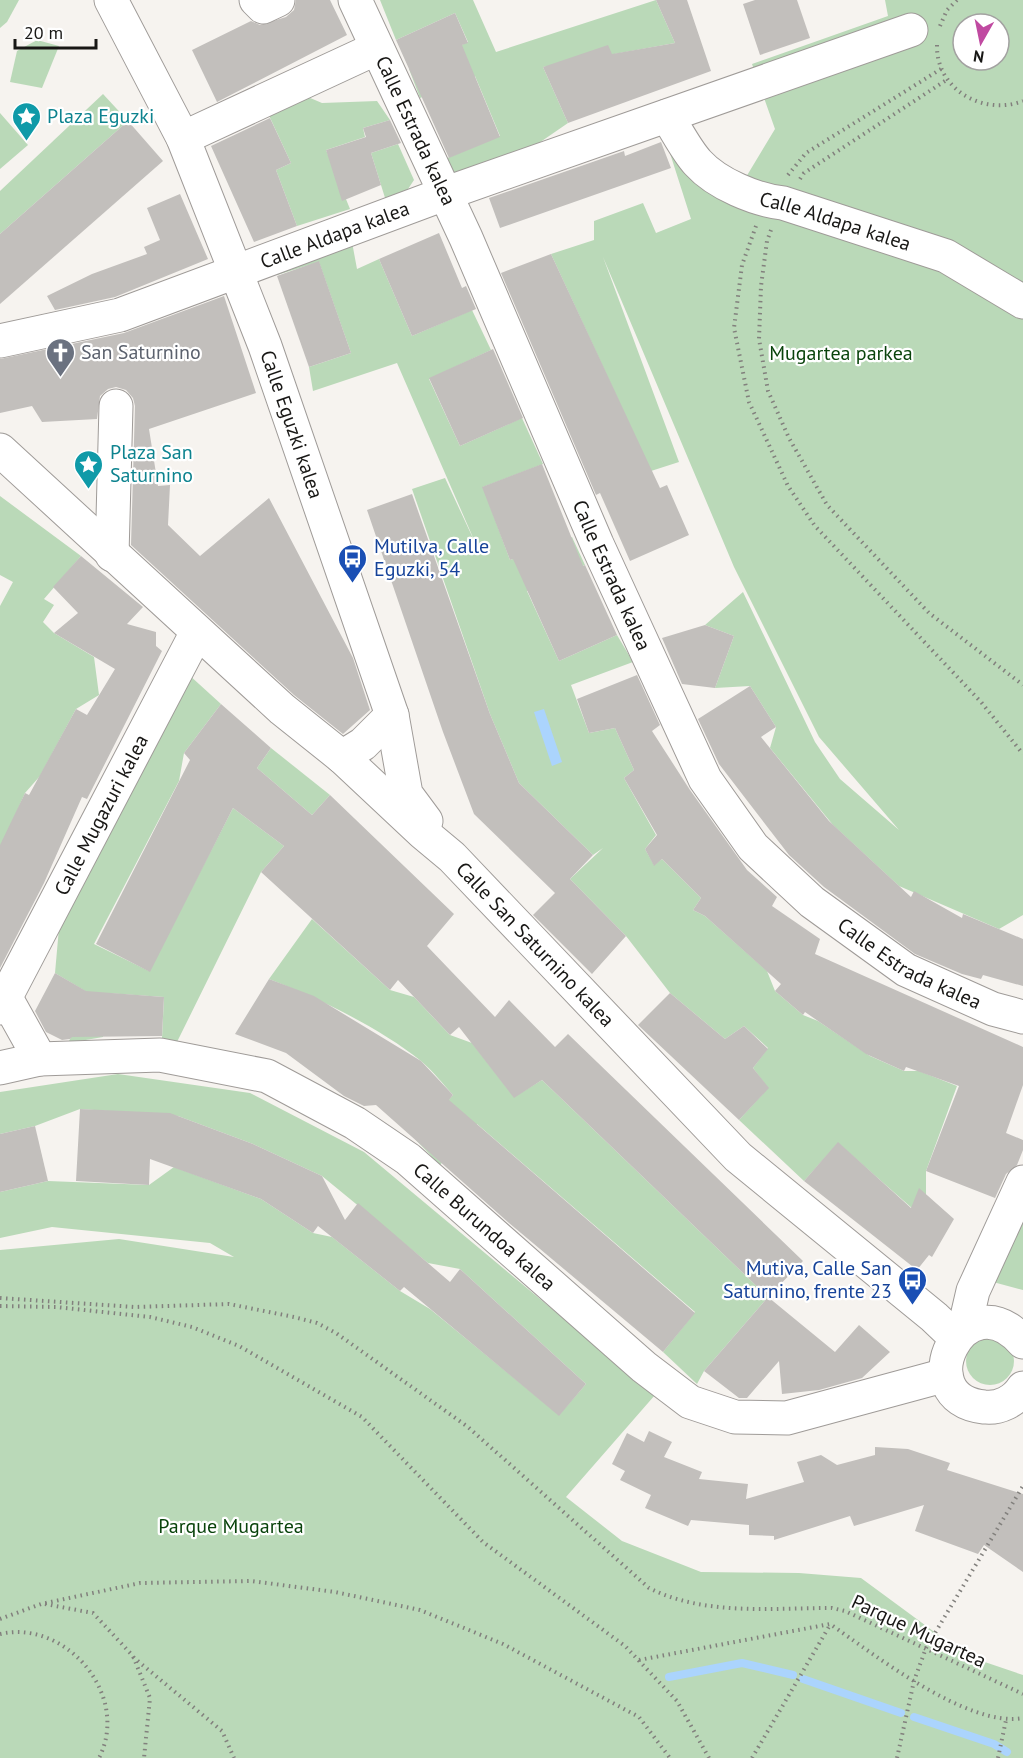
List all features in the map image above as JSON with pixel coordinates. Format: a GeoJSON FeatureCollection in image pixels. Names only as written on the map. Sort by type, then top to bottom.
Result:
{"type":"FeatureCollection","features":[{"type":"Feature","properties":{"kind":"street","name":"Calle Eguzki kalea"},"geometry":{"type":"LineString","coordinates":[[111,0],[183,138],[265,346],[392,715],[406,794],[452,856]]}},
{"type":"Feature","properties":{"kind":"street"},"geometry":{"type":"LineString","coordinates":[[256,0],[263,7],[278,0]]}},
{"type":"Feature","properties":{"kind":"street","name":"Calle Estrada kalea"},"geometry":{"type":"LineString","coordinates":[[355,0],[466,238],[602,555],[705,779],[753,847],[812,902],[906,970],[993,1009],[1023,1017]]}},
{"type":"Feature","properties":{"kind":"street","name":"Calle Aldapa kalea"},"geometry":{"type":"LineString","coordinates":[[0,341],[120,315],[444,194],[667,116],[929,32]]}},
{"type":"Feature","properties":{"kind":"street"},"geometry":{"type":"LineString","coordinates":[[183,138],[377,48]]}},
{"type":"Feature","properties":{"kind":"street","name":"Calle Aldapa kalea"},"geometry":{"type":"LineString","coordinates":[[667,116],[699,164],[723,181],[774,202],[946,256],[1023,302]]}},
{"type":"Feature","properties":{"kind":"street"},"geometry":{"type":"LineString","coordinates":[[112,555],[116,406]]}},
{"type":"Feature","properties":{"kind":"street","name":"Calle San Saturnino kalea"},"geometry":{"type":"LineString","coordinates":[[0,450],[282,709],[342,758],[422,832],[452,856],[738,1157],[934,1317],[960,1334]]}},
{"type":"Feature","properties":{"kind":"street","name":"Calle Mugazuri kalea"},"geometry":{"type":"LineString","coordinates":[[40,1059],[3,1003],[197,632]]}},
{"type":"Feature","properties":{"kind":"street"},"geometry":{"type":"LineString","coordinates":[[342,758],[363,744],[392,715]]}},
{"type":"Feature","properties":{"kind":"street","name":"Calle Burundoa kalea"},"geometry":{"type":"LineString","coordinates":[[0,1068],[40,1059],[160,1055],[267,1076],[345,1118],[408,1159],[644,1367],[690,1402],[735,1417],[787,1418],[946,1375]]}},
{"type":"Feature","properties":{"kind":"street"},"geometry":{"type":"LineString","coordinates":[[1022,1391],[1011,1401],[985,1408],[972,1405],[960,1398],[951,1388],[946,1375],[947,1355],[960,1334],[973,1291],[1023,1182]]}},
{"type":"Feature","properties":{"kind":"street"},"geometry":{"type":"LineString","coordinates":[[960,1334],[976,1325],[996,1324],[1014,1332],[1023,1342]]}},
{"type":"Feature","properties":{"kind":"path"},"geometry":{"type":"LineString","coordinates":[[957,0],[929,32],[937,48],[941,69],[952,87],[969,99],[989,106],[1010,106],[1023,101]]}},
{"type":"Feature","properties":{"kind":"path"},"geometry":{"type":"LineString","coordinates":[[941,69],[806,153],[774,202],[742,265],[734,328],[749,402],[783,476],[815,526],[981,702],[1023,753]]}},
{"type":"Feature","properties":{"kind":"path"},"geometry":{"type":"LineString","coordinates":[[948,79],[804,173],[774,202],[767,241],[759,339],[768,391],[789,438],[827,504],[929,613],[1023,685]]}},
{"type":"Feature","properties":{"kind":"path","name":"Parque Mugartea"},"geometry":{"type":"LineString","coordinates":[[0,1298],[135,1307],[229,1304],[317,1323],[336,1333],[468,1427],[649,1588],[681,1602],[723,1608],[832,1608],[845,1611],[1023,1694]]}},
{"type":"Feature","properties":{"kind":"path"},"geometry":{"type":"LineString","coordinates":[[0,1306],[56,1307],[150,1317],[192,1327],[239,1346],[362,1418],[483,1542],[625,1646],[677,1701],[709,1758]]}},
{"type":"Feature","properties":{"kind":"path"},"geometry":{"type":"LineString","coordinates":[[897,1758],[914,1681],[926,1648],[1023,1486]]}},
{"type":"Feature","properties":{"kind":"path"},"geometry":{"type":"LineString","coordinates":[[0,1619],[41,1604],[140,1583],[251,1581],[335,1592],[420,1610],[503,1644],[639,1717],[670,1758]]}},
{"type":"Feature","properties":{"kind":"path"},"geometry":{"type":"LineString","coordinates":[[41,1604],[93,1613],[133,1656],[222,1731],[234,1758]]}},
{"type":"Feature","properties":{"kind":"path"},"geometry":{"type":"LineString","coordinates":[[639,1660],[830,1624],[914,1681],[980,1714],[1006,1720],[1023,1718]]}},
{"type":"Feature","properties":{"kind":"path"},"geometry":{"type":"LineString","coordinates":[[752,1758],[830,1624]]}},
{"type":"Feature","properties":{"kind":"path"},"geometry":{"type":"LineString","coordinates":[[0,1634],[11,1632],[40,1635],[67,1647],[88,1667],[102,1693],[107,1722],[99,1758]]}},
{"type":"Feature","properties":{"kind":"path"},"geometry":{"type":"LineString","coordinates":[[133,1656],[150,1698],[144,1758]]}},
{"type":"Feature","properties":{"kind":"path"},"geometry":{"type":"LineString","coordinates":[[998,1758],[1006,1720]]}},
{"type":"Feature","properties":{"kind":"green space"},"geometry":{"type":"Polygon","coordinates":[[[0,0],[19,0],[7,22],[0,28],[0,0]]]}},
{"type":"Feature","properties":{"kind":"green space"},"geometry":{"type":"Polygon","coordinates":[[[380,0],[473,0],[496,52],[656,0],[675,43],[543,67],[568,123],[536,145],[450,175],[445,159],[500,136],[475,76],[420,98],[409,69],[468,42],[455,13],[396,40],[380,0]]]}},
{"type":"Feature","properties":{"kind":"green space","name":"Mugartea parkea"},"geometry":{"type":"Polygon","coordinates":[[[885,0],[1023,0],[1023,915],[999,929],[899,886],[833,825],[770,748],[776,727],[750,686],[715,688],[734,636],[705,625],[743,592],[815,742],[840,779],[899,830],[819,737],[734,567],[603,257],[679,462],[651,471],[551,254],[594,240],[594,221],[643,203],[656,233],[691,219],[668,147],[734,197],[775,129],[752,64],[888,16],[885,0]]]}},
{"type":"Feature","properties":{"kind":"green space"},"geometry":{"type":"Polygon","coordinates":[[[37,40],[59,46],[42,88],[10,82],[17,51],[37,40]]]}},
{"type":"Feature","properties":{"kind":"green space"},"geometry":{"type":"Polygon","coordinates":[[[289,89],[322,103],[377,101],[390,120],[363,128],[365,137],[326,150],[350,209],[297,226],[276,170],[291,163],[266,109],[289,89]]]}},
{"type":"Feature","properties":{"kind":"green space"},"geometry":{"type":"Polygon","coordinates":[[[103,94],[128,121],[0,234],[0,191],[103,94]]]}},
{"type":"Feature","properties":{"kind":"green space"},"geometry":{"type":"Polygon","coordinates":[[[0,113],[28,145],[0,169],[0,113]]]}},
{"type":"Feature","properties":{"kind":"green space"},"geometry":{"type":"Polygon","coordinates":[[[398,144],[414,180],[406,192],[387,197],[386,201],[371,153],[398,144]]]}},
{"type":"Feature","properties":{"kind":"green space"},"geometry":{"type":"Polygon","coordinates":[[[352,242],[357,269],[379,259],[412,336],[472,310],[491,350],[429,379],[460,446],[522,418],[543,464],[483,487],[510,560],[572,537],[585,565],[527,591],[559,661],[617,635],[633,662],[571,685],[589,733],[615,728],[634,770],[624,778],[656,835],[645,849],[654,865],[662,859],[701,898],[693,910],[705,916],[767,971],[775,991],[803,1015],[818,1021],[870,1056],[904,1071],[919,1071],[957,1086],[926,1171],[926,1195],[913,1209],[838,1143],[804,1181],[739,1120],[768,1088],[753,1068],[768,1048],[744,1026],[725,1039],[670,993],[626,936],[570,879],[603,848],[593,855],[519,783],[490,714],[412,489],[445,478],[478,549],[397,363],[313,391],[309,367],[351,353],[319,262],[277,275],[270,271],[352,242]]]}},
{"type":"Feature","properties":{"kind":"green space"},"geometry":{"type":"Polygon","coordinates":[[[0,496],[81,556],[44,599],[54,605],[43,622],[54,633],[94,657],[99,695],[76,709],[40,776],[25,793],[0,849],[0,606],[13,582],[0,575],[0,496]]]}},
{"type":"Feature","properties":{"kind":"green space"},"geometry":{"type":"Polygon","coordinates":[[[188,674],[221,704],[184,753],[179,781],[94,944],[149,971],[233,808],[284,846],[261,872],[176,1044],[162,1038],[164,997],[106,993],[103,1037],[68,1043],[92,995],[55,973],[59,928],[188,674]]]}},
{"type":"Feature","properties":{"kind":"green space"},"geometry":{"type":"Polygon","coordinates":[[[271,748],[330,795],[312,815],[257,768],[271,748]]]}},
{"type":"Feature","properties":{"kind":"green space"},"geometry":{"type":"Polygon","coordinates":[[[312,919],[390,990],[414,997],[450,1035],[472,1043],[514,1097],[542,1080],[768,1297],[704,1371],[697,1384],[663,1352],[695,1312],[477,1124],[440,1165],[415,1139],[453,1095],[434,1073],[405,1049],[368,1026],[308,995],[269,979],[312,919]]]}},
{"type":"Feature","properties":{"kind":"green space","name":"Parque Mugartea"},"geometry":{"type":"Polygon","coordinates":[[[118,1074],[250,1093],[364,1152],[655,1395],[566,1497],[622,1541],[701,1572],[799,1573],[861,1578],[967,1656],[1023,1675],[1023,1758],[0,1758],[0,1250],[119,1239],[234,1257],[210,1243],[52,1227],[0,1238],[0,1192],[48,1181],[149,1185],[174,1167],[261,1199],[313,1233],[332,1237],[400,1291],[430,1309],[559,1415],[586,1384],[460,1269],[428,1263],[322,1176],[253,1144],[178,1116],[80,1109],[35,1126],[0,1134],[0,1092],[118,1074]]]}},
{"type":"Feature","properties":{"kind":"green space"},"geometry":{"type":"Polygon","coordinates":[[[1023,1219],[1023,1290],[993,1282],[1023,1219]]]}},
{"type":"Feature","properties":{"kind":"green space"},"geometry":{"type":"Polygon","coordinates":[[[990,1337],[1007,1344],[1014,1361],[1007,1378],[990,1385],[973,1378],[966,1361],[973,1344],[990,1337]]]}},
{"type":"Feature","properties":{"kind":"water"},"geometry":{"type":"Polygon","coordinates":[[[544,709],[562,762],[552,766],[534,712],[544,709]]]}},
{"type":"Feature","properties":{"kind":"building"},"geometry":{"type":"Polygon","coordinates":[[[296,0],[330,0],[347,35],[217,102],[192,50],[251,21],[260,25],[286,17],[294,10],[296,0]]]}},
{"type":"Feature","properties":{"kind":"building"},"geometry":{"type":"Polygon","coordinates":[[[656,0],[687,0],[711,71],[568,123],[543,67],[608,45],[612,54],[675,43],[656,0]]]}},
{"type":"Feature","properties":{"kind":"building"},"geometry":{"type":"Polygon","coordinates":[[[755,0],[797,0],[810,38],[760,55],[743,4],[755,0]]]}},
{"type":"Feature","properties":{"kind":"building"},"geometry":{"type":"Polygon","coordinates":[[[455,13],[468,43],[462,45],[500,137],[449,158],[396,40],[455,13]]]}},
{"type":"Feature","properties":{"kind":"building"},"geometry":{"type":"Polygon","coordinates":[[[270,118],[291,163],[276,170],[297,226],[254,242],[211,146],[270,118]]]}},
{"type":"Feature","properties":{"kind":"building"},"geometry":{"type":"Polygon","coordinates":[[[390,120],[401,143],[371,153],[381,185],[342,201],[326,150],[366,137],[363,128],[390,120]]]}},
{"type":"Feature","properties":{"kind":"building"},"geometry":{"type":"Polygon","coordinates":[[[128,121],[163,161],[0,304],[0,234],[128,121]]]}},
{"type":"Feature","properties":{"kind":"building"},"geometry":{"type":"Polygon","coordinates":[[[661,142],[671,168],[500,228],[489,198],[624,151],[625,156],[661,142]]]}},
{"type":"Feature","properties":{"kind":"building"},"geometry":{"type":"Polygon","coordinates":[[[180,194],[208,259],[115,297],[55,310],[47,296],[92,274],[147,254],[144,247],[160,240],[147,208],[180,194]]]}},
{"type":"Feature","properties":{"kind":"building"},"geometry":{"type":"Polygon","coordinates":[[[439,233],[462,288],[466,286],[476,309],[412,336],[379,259],[439,233]]]}},
{"type":"Feature","properties":{"kind":"building"},"geometry":{"type":"Polygon","coordinates":[[[551,254],[660,488],[667,485],[689,535],[630,561],[600,493],[596,495],[501,273],[551,254]]]}},
{"type":"Feature","properties":{"kind":"building"},"geometry":{"type":"Polygon","coordinates":[[[319,261],[351,353],[309,367],[277,276],[319,261]]]}},
{"type":"Feature","properties":{"kind":"building"},"geometry":{"type":"Polygon","coordinates":[[[224,296],[256,393],[149,429],[158,486],[170,485],[168,525],[200,556],[269,498],[353,658],[370,710],[343,734],[294,695],[131,545],[135,406],[133,398],[126,390],[116,387],[108,389],[100,396],[97,419],[42,422],[32,406],[0,413],[0,359],[124,333],[224,296]]]}},
{"type":"Feature","properties":{"kind":"building"},"geometry":{"type":"Polygon","coordinates":[[[493,349],[523,418],[460,446],[429,378],[493,349]]]}},
{"type":"Feature","properties":{"kind":"building"},"geometry":{"type":"Polygon","coordinates":[[[542,464],[583,566],[585,565],[617,635],[559,661],[513,559],[510,560],[482,487],[542,464]]]}},
{"type":"Feature","properties":{"kind":"building"},"geometry":{"type":"Polygon","coordinates":[[[412,494],[490,714],[519,783],[593,855],[570,879],[626,936],[592,974],[533,915],[555,893],[474,814],[443,732],[367,510],[412,494]]]}},
{"type":"Feature","properties":{"kind":"building"},"geometry":{"type":"Polygon","coordinates":[[[81,556],[143,607],[127,624],[156,632],[156,646],[162,651],[87,799],[82,797],[44,883],[0,968],[0,845],[25,793],[29,795],[76,709],[87,715],[115,669],[54,633],[78,613],[53,587],[81,556]]]}},
{"type":"Feature","properties":{"kind":"building"},"geometry":{"type":"Polygon","coordinates":[[[705,625],[734,636],[715,688],[682,684],[662,638],[705,625]]]}},
{"type":"Feature","properties":{"kind":"building"},"geometry":{"type":"Polygon","coordinates":[[[637,675],[660,725],[652,731],[690,790],[747,870],[777,897],[772,906],[820,939],[815,954],[1023,1047],[1023,1085],[1006,1133],[1023,1140],[1023,1150],[1017,1165],[1006,1174],[995,1198],[926,1171],[959,1086],[906,1067],[904,1071],[866,1054],[805,1012],[803,1015],[775,991],[781,984],[705,916],[693,910],[701,898],[662,859],[654,866],[645,849],[657,835],[624,778],[634,770],[615,728],[589,733],[577,699],[637,675]]]}},
{"type":"Feature","properties":{"kind":"building"},"geometry":{"type":"Polygon","coordinates":[[[750,686],[776,727],[761,737],[829,821],[911,897],[914,891],[962,918],[963,914],[1023,939],[1023,986],[983,975],[981,979],[962,974],[915,954],[824,887],[789,855],[719,764],[698,719],[750,686]]]}},
{"type":"Feature","properties":{"kind":"building"},"geometry":{"type":"Polygon","coordinates":[[[221,704],[271,748],[257,768],[312,815],[330,795],[454,914],[427,946],[495,1017],[509,1000],[555,1047],[568,1034],[803,1261],[768,1297],[542,1080],[514,1098],[459,1027],[450,1035],[398,980],[390,990],[261,872],[284,846],[233,808],[150,972],[96,944],[190,760],[184,753],[221,704]]]}},
{"type":"Feature","properties":{"kind":"building"},"geometry":{"type":"Polygon","coordinates":[[[55,973],[86,991],[164,997],[162,1036],[72,1037],[62,1040],[46,1032],[35,1011],[55,973]]]}},
{"type":"Feature","properties":{"kind":"building"},"geometry":{"type":"Polygon","coordinates":[[[269,979],[314,996],[421,1061],[453,1095],[449,1100],[695,1313],[663,1352],[509,1223],[376,1105],[364,1106],[344,1096],[286,1053],[235,1034],[269,979]]]}},
{"type":"Feature","properties":{"kind":"building"},"geometry":{"type":"Polygon","coordinates":[[[670,993],[725,1039],[744,1026],[768,1049],[753,1068],[769,1088],[739,1120],[638,1025],[670,993]]]}},
{"type":"Feature","properties":{"kind":"building"},"geometry":{"type":"Polygon","coordinates":[[[80,1109],[170,1113],[253,1144],[322,1176],[345,1220],[358,1203],[450,1282],[460,1269],[586,1384],[559,1416],[404,1287],[400,1291],[318,1226],[313,1233],[261,1199],[150,1159],[149,1185],[76,1181],[80,1109]]]}},
{"type":"Feature","properties":{"kind":"building"},"geometry":{"type":"Polygon","coordinates":[[[35,1126],[48,1181],[0,1192],[0,1134],[35,1126]]]}},
{"type":"Feature","properties":{"kind":"building"},"geometry":{"type":"Polygon","coordinates":[[[838,1142],[911,1208],[919,1188],[954,1219],[932,1257],[929,1255],[917,1270],[804,1181],[838,1142]]]}},
{"type":"Feature","properties":{"kind":"building"},"geometry":{"type":"Polygon","coordinates":[[[768,1297],[835,1352],[859,1325],[890,1352],[862,1378],[819,1390],[782,1394],[779,1361],[747,1398],[739,1398],[704,1371],[768,1297]]]}},
{"type":"Feature","properties":{"kind":"building"},"geometry":{"type":"Polygon","coordinates":[[[649,1431],[672,1442],[664,1457],[702,1472],[699,1479],[748,1484],[746,1499],[804,1482],[797,1462],[821,1455],[837,1465],[875,1455],[875,1447],[908,1449],[950,1463],[947,1470],[1023,1494],[1023,1572],[984,1545],[978,1554],[915,1531],[924,1505],[854,1526],[850,1516],[774,1540],[774,1536],[749,1535],[749,1525],[691,1520],[688,1526],[645,1508],[651,1495],[620,1480],[625,1471],[612,1464],[627,1433],[644,1442],[649,1431]]]}},
{"type":"Feature","properties":{"kind":"waterway"},"geometry":{"type":"LineString","coordinates":[[669,1677],[742,1663],[793,1675]]}},
{"type":"Feature","properties":{"kind":"waterway"},"geometry":{"type":"LineString","coordinates":[[803,1679],[901,1713]]}},
{"type":"Feature","properties":{"kind":"waterway"},"geometry":{"type":"LineString","coordinates":[[914,1717],[994,1744],[1007,1752]]}},
{"type":"Feature","properties":{"kind":"place","name":"Plaza Eguzki"},"geometry":{"type":"Point","coordinates":[26,142]}},
{"type":"Feature","properties":{"kind":"place","name":"San Saturnino"},"geometry":{"type":"Point","coordinates":[60,378]}},
{"type":"Feature","properties":{"kind":"place","name":"Plaza San Saturnino"},"geometry":{"type":"Point","coordinates":[89,490]}},
{"type":"Feature","properties":{"kind":"place","name":"Mutilva, Calle Eguzki, 54"},"geometry":{"type":"Point","coordinates":[353,584]}},
{"type":"Feature","properties":{"kind":"place","name":"Mutiva, Calle San Saturnino, frente 23"},"geometry":{"type":"Point","coordinates":[913,1306]}}]}
